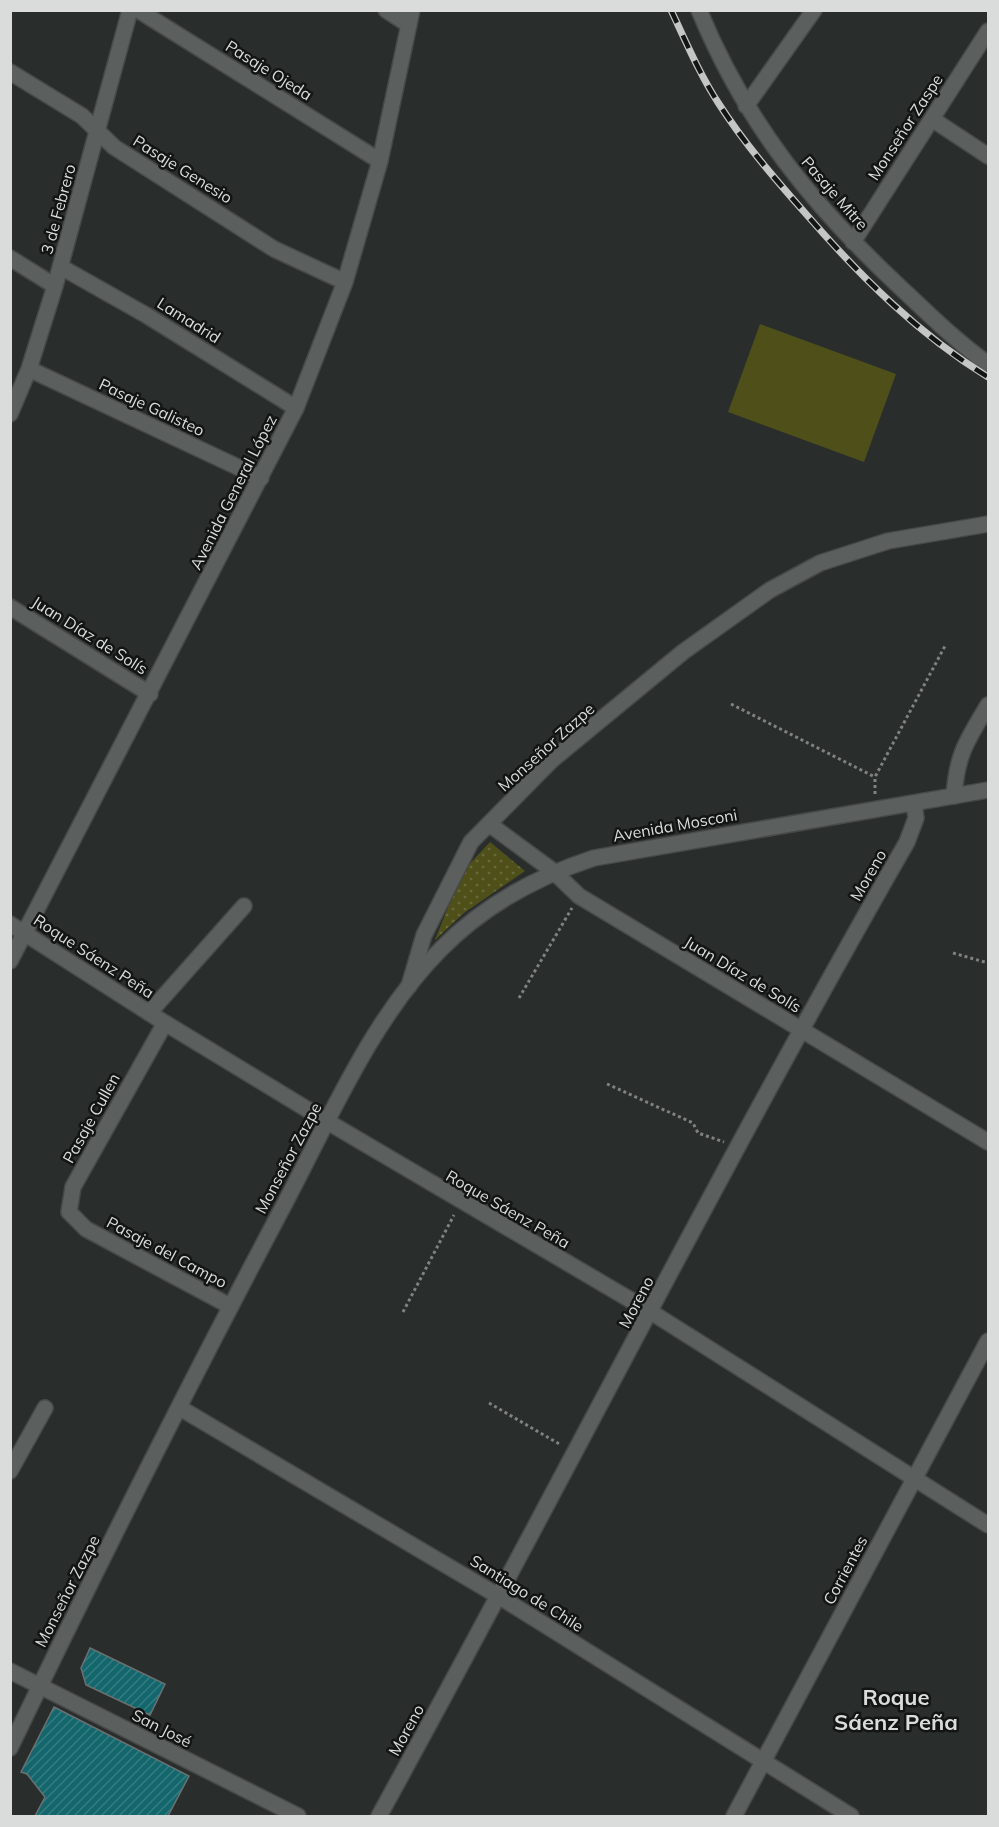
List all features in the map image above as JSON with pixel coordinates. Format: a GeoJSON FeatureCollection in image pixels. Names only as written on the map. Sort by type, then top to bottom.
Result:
{"type":"FeatureCollection","features":[{"type":"Feature","properties":{"kind":"street","name":"3 de Febrero"},"geometry":{"type":"LineString","coordinates":[[11,410],[28,369],[56,286],[130,10]]}},
{"type":"Feature","properties":{"kind":"street","name":"Pasaje Ojeda"},"geometry":{"type":"LineString","coordinates":[[138,10],[380,161]]}},
{"type":"Feature","properties":{"kind":"street"},"geometry":{"type":"LineString","coordinates":[[386,10],[411,18]]}},
{"type":"Feature","properties":{"kind":"street","name":"Pasaje Mitre"},"geometry":{"type":"LineString","coordinates":[[699,10],[714,46],[746,106],[772,147],[853,242],[962,345],[988,364]]}},
{"type":"Feature","properties":{"kind":"street"},"geometry":{"type":"LineString","coordinates":[[746,106],[814,10]]}},
{"type":"Feature","properties":{"kind":"street","name":"Avenida General López"},"geometry":{"type":"LineString","coordinates":[[10,961],[296,408],[345,282],[380,161],[411,18]]}},
{"type":"Feature","properties":{"kind":"street","name":"Monseñor Zaspe"},"geometry":{"type":"LineString","coordinates":[[853,242],[988,31]]}},
{"type":"Feature","properties":{"kind":"street","name":"Pasaje Genesio"},"geometry":{"type":"LineString","coordinates":[[10,72],[82,116],[114,147],[274,249],[345,282]]}},
{"type":"Feature","properties":{"kind":"street"},"geometry":{"type":"LineString","coordinates":[[932,119],[988,156]]}},
{"type":"Feature","properties":{"kind":"street"},"geometry":{"type":"LineString","coordinates":[[10,258],[56,286]]}},
{"type":"Feature","properties":{"kind":"street","name":"Lamadrid"},"geometry":{"type":"LineString","coordinates":[[61,267],[146,315],[296,408]]}},
{"type":"Feature","properties":{"kind":"street","name":"Pasaje Galisteo"},"geometry":{"type":"LineString","coordinates":[[28,369],[261,478]]}},
{"type":"Feature","properties":{"kind":"street","name":"Monseñor Zazpe"},"geometry":{"type":"LineString","coordinates":[[10,1748],[230,1306],[376,1034],[409,986],[424,935],[456,866],[471,842],[552,760],[683,652],[770,590],[820,563],[888,541],[988,524]]}},
{"type":"Feature","properties":{"kind":"street","name":"Juan Díaz de Solís"},"geometry":{"type":"LineString","coordinates":[[10,607],[150,694]]}},
{"type":"Feature","properties":{"kind":"street"},"geometry":{"type":"LineString","coordinates":[[954,796],[956,766],[966,741],[988,705]]}},
{"type":"Feature","properties":{"kind":"street","name":"Avenida Mosconi"},"geometry":{"type":"LineString","coordinates":[[409,986],[439,950],[475,917],[553,871],[629,851],[988,790]]}},
{"type":"Feature","properties":{"kind":"street","name":"Moreno"},"geometry":{"type":"LineString","coordinates":[[380,1816],[500,1597],[799,1029],[907,842],[916,818],[914,803]]}},
{"type":"Feature","properties":{"kind":"street","name":"Juan Díaz de Solís"},"geometry":{"type":"LineString","coordinates":[[489,824],[553,871],[579,896],[988,1142]]}},
{"type":"Feature","properties":{"kind":"street"},"geometry":{"type":"LineString","coordinates":[[150,1013],[244,906]]}},
{"type":"Feature","properties":{"kind":"street","name":"Roque Sáenz Peña"},"geometry":{"type":"LineString","coordinates":[[10,924],[165,1023],[460,1202],[651,1312],[988,1525]]}},
{"type":"Feature","properties":{"kind":"street","name":"Pasaje Cullen"},"geometry":{"type":"LineString","coordinates":[[86,1229],[69,1212],[73,1187],[165,1023]]}},
{"type":"Feature","properties":{"kind":"street","name":"Pasaje del Campo"},"geometry":{"type":"LineString","coordinates":[[86,1229],[230,1306]]}},
{"type":"Feature","properties":{"kind":"street","name":"Corrientes"},"geometry":{"type":"LineString","coordinates":[[734,1816],[764,1764],[988,1341]]}},
{"type":"Feature","properties":{"kind":"street"},"geometry":{"type":"LineString","coordinates":[[10,1471],[45,1408]]}},
{"type":"Feature","properties":{"kind":"street","name":"Santiago de Chile"},"geometry":{"type":"LineString","coordinates":[[180,1408],[500,1597],[764,1764],[851,1816]]}},
{"type":"Feature","properties":{"kind":"street","name":"San José"},"geometry":{"type":"LineString","coordinates":[[10,1671],[298,1816]]}},
{"type":"Feature","properties":{"kind":"path"},"geometry":{"type":"LineString","coordinates":[[874,810],[875,777],[945,646]]}},
{"type":"Feature","properties":{"kind":"path"},"geometry":{"type":"LineString","coordinates":[[731,704],[875,777]]}},
{"type":"Feature","properties":{"kind":"path"},"geometry":{"type":"LineString","coordinates":[[519,998],[579,896]]}},
{"type":"Feature","properties":{"kind":"path"},"geometry":{"type":"LineString","coordinates":[[953,953],[988,963]]}},
{"type":"Feature","properties":{"kind":"path"},"geometry":{"type":"LineString","coordinates":[[607,1084],[693,1124],[698,1133],[737,1147]]}},
{"type":"Feature","properties":{"kind":"path"},"geometry":{"type":"LineString","coordinates":[[403,1312],[460,1202]]}},
{"type":"Feature","properties":{"kind":"path"},"geometry":{"type":"LineString","coordinates":[[489,1403],[576,1453]]}},
{"type":"Feature","properties":{"kind":"shaded area"},"geometry":{"type":"Polygon","coordinates":[[[760,324],[896,374],[864,462],[728,412],[760,324]]]}},
{"type":"Feature","properties":{"kind":"shaded area"},"geometry":{"type":"Polygon","coordinates":[[[490,842],[525,871],[464,913],[435,940],[462,872],[490,842]]]}},
{"type":"Feature","properties":{"kind":"building"},"geometry":{"type":"Polygon","coordinates":[[[90,1648],[165,1684],[150,1715],[86,1685],[81,1668],[90,1648]]]}},
{"type":"Feature","properties":{"kind":"building"},"geometry":{"type":"Polygon","coordinates":[[[54,1707],[189,1776],[168,1816],[35,1816],[45,1797],[27,1774],[21,1772],[54,1707]]]}},
{"type":"Feature","properties":{"kind":"railway"},"geometry":{"type":"LineString","coordinates":[[671,10],[712,93],[749,147],[783,188],[847,260],[891,303],[938,342],[988,377]]}},
{"type":"Feature","properties":{"kind":"district","name":"Roque Sáenz Peña"},"geometry":{"type":"Point","coordinates":[896,1710]}}]}
